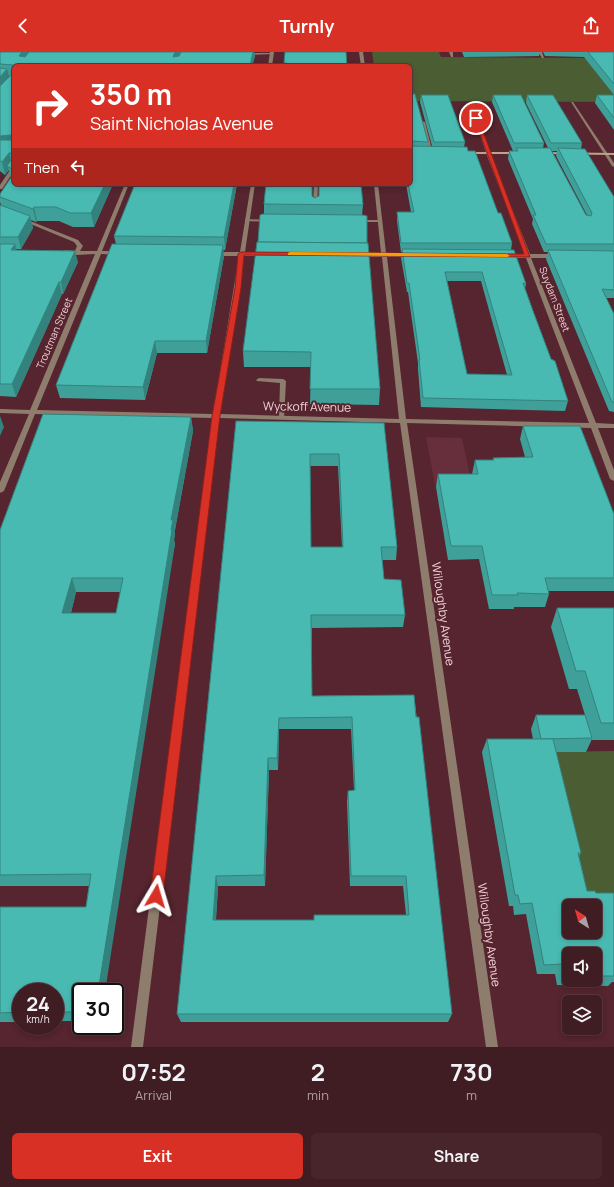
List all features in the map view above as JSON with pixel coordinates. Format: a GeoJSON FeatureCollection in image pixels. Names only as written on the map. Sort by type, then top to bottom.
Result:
{"type":"FeatureCollection","features":[{"type":"Feature","properties":{"kind":"main road"},"geometry":{"type":"LineString","coordinates":[[424,152],[439,153]]}},
{"type":"Feature","properties":{"kind":"main road"},"geometry":{"type":"LineString","coordinates":[[462,153],[526,153]]}},
{"type":"Feature","properties":{"kind":"main road"},"geometry":{"type":"LineString","coordinates":[[540,153],[614,154]]}},
{"type":"Feature","properties":{"kind":"street"},"geometry":{"type":"LineString","coordinates":[[361,52],[363,64]]}},
{"type":"Feature","properties":{"kind":"street"},"geometry":{"type":"LineString","coordinates":[[451,52],[452,56]]}},
{"type":"Feature","properties":{"kind":"street"},"geometry":{"type":"LineString","coordinates":[[540,52],[543,57]]}},
{"type":"Feature","properties":{"kind":"street"},"geometry":{"type":"LineString","coordinates":[[240,54],[272,53],[270,64]]}},
{"type":"Feature","properties":{"kind":"street","name":"Suydam Street"},"geometry":{"type":"LineString","coordinates":[[471,103],[488,153],[592,426],[614,479]]}},
{"type":"Feature","properties":{"kind":"street"},"geometry":{"type":"LineString","coordinates":[[572,103],[614,166]]}},
{"type":"Feature","properties":{"kind":"street"},"geometry":{"type":"LineString","coordinates":[[421,115],[432,152]]}},
{"type":"Feature","properties":{"kind":"street"},"geometry":{"type":"LineString","coordinates":[[0,188],[12,171]]}},
{"type":"Feature","properties":{"kind":"street","name":"Troutman Street"},"geometry":{"type":"LineString","coordinates":[[0,491],[126,186]]}},
{"type":"Feature","properties":{"kind":"street"},"geometry":{"type":"LineString","coordinates":[[137,1047],[216,416],[238,288],[241,254],[253,186]]}},
{"type":"Feature","properties":{"kind":"street"},"geometry":{"type":"LineString","coordinates":[[315,209],[316,186]]}},
{"type":"Feature","properties":{"kind":"street","name":"Willoughby Avenue"},"geometry":{"type":"LineString","coordinates":[[376,186],[403,421],[492,1047]]}},
{"type":"Feature","properties":{"kind":"street"},"geometry":{"type":"LineString","coordinates":[[14,217],[76,241],[80,246],[76,253]]}},
{"type":"Feature","properties":{"kind":"street"},"geometry":{"type":"LineString","coordinates":[[247,220],[272,221]]}},
{"type":"Feature","properties":{"kind":"street"},"geometry":{"type":"LineString","coordinates":[[352,221],[380,222]]}},
{"type":"Feature","properties":{"kind":"street"},"geometry":{"type":"LineString","coordinates":[[60,252],[122,253]]}},
{"type":"Feature","properties":{"kind":"street"},"geometry":{"type":"LineString","coordinates":[[205,254],[268,254]]}},
{"type":"Feature","properties":{"kind":"street"},"geometry":{"type":"LineString","coordinates":[[355,255],[418,255]]}},
{"type":"Feature","properties":{"kind":"street"},"geometry":{"type":"LineString","coordinates":[[500,256],[563,256]]}},
{"type":"Feature","properties":{"kind":"street"},"geometry":{"type":"LineString","coordinates":[[259,380],[283,381],[282,418]]}},
{"type":"Feature","properties":{"kind":"street","name":"Wyckoff Avenue"},"geometry":{"type":"LineString","coordinates":[[0,411],[614,426]]}},
{"type":"Feature","properties":{"kind":"shaded area"},"geometry":{"type":"Polygon","coordinates":[[[426,437],[462,438],[472,485],[435,485],[426,437]]]}},
{"type":"Feature","properties":{"kind":"green space"},"geometry":{"type":"Polygon","coordinates":[[[372,52],[439,52],[441,57],[614,58],[614,102],[412,101],[412,64],[374,64],[372,52]]]}},
{"type":"Feature","properties":{"kind":"green space"},"geometry":{"type":"Polygon","coordinates":[[[614,751],[614,904],[602,904],[602,899],[588,899],[548,752],[614,751]]]}},
{"type":"Feature","properties":{"kind":"building"},"geometry":{"type":"Polygon","coordinates":[[[0,52],[22,52],[19,56],[25,57],[29,52],[175,52],[173,57],[179,56],[181,52],[253,52],[250,64],[0,64],[0,52]]]}},
{"type":"Feature","properties":{"kind":"building"},"geometry":{"type":"Polygon","coordinates":[[[285,52],[346,52],[347,64],[284,63],[285,52]]]}},
{"type":"Feature","properties":{"kind":"building"},"geometry":{"type":"Polygon","coordinates":[[[588,52],[614,52],[614,84],[588,52]]]}},
{"type":"Feature","properties":{"kind":"building"},"geometry":{"type":"Polygon","coordinates":[[[0,68],[7,69],[0,77],[0,68]]]}},
{"type":"Feature","properties":{"kind":"building"},"geometry":{"type":"Polygon","coordinates":[[[12,74],[12,140],[11,135],[0,136],[0,86],[12,74]]]}},
{"type":"Feature","properties":{"kind":"building"},"geometry":{"type":"Polygon","coordinates":[[[412,94],[415,94],[428,142],[412,141],[412,94]]]}},
{"type":"Feature","properties":{"kind":"building"},"geometry":{"type":"Polygon","coordinates":[[[421,95],[448,95],[465,142],[434,142],[421,95]]]}},
{"type":"Feature","properties":{"kind":"building"},"geometry":{"type":"Polygon","coordinates":[[[493,95],[521,95],[544,143],[514,143],[493,95]]]}},
{"type":"Feature","properties":{"kind":"building"},"geometry":{"type":"Polygon","coordinates":[[[527,95],[553,95],[582,143],[551,143],[527,95]]]}},
{"type":"Feature","properties":{"kind":"building"},"geometry":{"type":"Polygon","coordinates":[[[597,95],[614,95],[614,118],[597,95]]]}},
{"type":"Feature","properties":{"kind":"building"},"geometry":{"type":"Polygon","coordinates":[[[0,140],[12,140],[12,153],[9,153],[2,162],[0,161],[0,140]]]}},
{"type":"Feature","properties":{"kind":"building"},"geometry":{"type":"Polygon","coordinates":[[[412,146],[467,147],[468,151],[475,151],[498,213],[501,213],[512,243],[401,243],[397,212],[414,212],[408,186],[412,186],[412,146]]]}},
{"type":"Feature","properties":{"kind":"building"},"geometry":{"type":"Polygon","coordinates":[[[516,148],[550,148],[586,215],[591,216],[592,213],[558,148],[585,149],[614,197],[614,244],[546,244],[533,215],[536,215],[509,151],[518,151],[516,148]]]}},
{"type":"Feature","properties":{"kind":"building"},"geometry":{"type":"Polygon","coordinates":[[[12,158],[12,169],[7,166],[12,158]]]}},
{"type":"Feature","properties":{"kind":"building"},"geometry":{"type":"Polygon","coordinates":[[[12,176],[12,186],[104,186],[91,213],[70,213],[56,207],[34,207],[33,209],[0,197],[0,194],[12,176]]]}},
{"type":"Feature","properties":{"kind":"building"},"geometry":{"type":"Polygon","coordinates":[[[134,186],[234,186],[224,237],[114,236],[134,186]]]}},
{"type":"Feature","properties":{"kind":"building"},"geometry":{"type":"Polygon","coordinates":[[[266,186],[312,186],[312,196],[314,198],[319,196],[319,186],[361,186],[363,205],[264,204],[266,186]]]}},
{"type":"Feature","properties":{"kind":"building"},"geometry":{"type":"Polygon","coordinates":[[[0,205],[30,216],[18,237],[0,237],[0,205]]]}},
{"type":"Feature","properties":{"kind":"building"},"geometry":{"type":"Polygon","coordinates":[[[260,215],[367,216],[367,243],[258,242],[260,215]]]}},
{"type":"Feature","properties":{"kind":"building"},"geometry":{"type":"Polygon","coordinates":[[[257,242],[368,243],[380,389],[310,389],[311,352],[243,351],[257,242]]]}},
{"type":"Feature","properties":{"kind":"building"},"geometry":{"type":"Polygon","coordinates":[[[0,244],[15,244],[11,250],[75,251],[12,384],[0,384],[0,244]]]}},
{"type":"Feature","properties":{"kind":"building"},"geometry":{"type":"Polygon","coordinates":[[[112,244],[223,245],[206,341],[155,341],[143,387],[56,385],[87,307],[112,244]]]}},
{"type":"Feature","properties":{"kind":"building"},"geometry":{"type":"Polygon","coordinates":[[[402,249],[514,250],[526,284],[523,283],[533,311],[551,359],[555,361],[568,401],[423,398],[420,360],[409,283],[407,283],[402,249]],[[445,272],[467,374],[512,375],[482,272],[445,272]]]}},
{"type":"Feature","properties":{"kind":"building"},"geometry":{"type":"Polygon","coordinates":[[[548,250],[614,251],[614,290],[602,289],[614,314],[614,402],[612,402],[548,250]]]}},
{"type":"Feature","properties":{"kind":"building"},"geometry":{"type":"Polygon","coordinates":[[[43,414],[191,417],[171,520],[173,520],[172,530],[99,983],[72,983],[72,1012],[64,1012],[64,983],[12,983],[12,1012],[0,1013],[0,907],[86,907],[91,874],[0,875],[0,530],[43,414]],[[72,578],[62,613],[116,613],[123,578],[72,578]]]}},
{"type":"Feature","properties":{"kind":"building"},"geometry":{"type":"Polygon","coordinates":[[[236,421],[384,423],[397,547],[381,547],[384,579],[401,580],[405,615],[311,615],[312,696],[414,695],[416,717],[419,717],[452,1014],[177,1014],[236,421]],[[310,454],[311,547],[343,547],[339,454],[310,454]],[[352,717],[279,718],[277,758],[268,758],[264,875],[216,876],[213,920],[314,920],[314,915],[409,915],[406,876],[351,876],[348,791],[355,790],[352,717]]]}},
{"type":"Feature","properties":{"kind":"building"},"geometry":{"type":"Polygon","coordinates":[[[523,426],[580,426],[614,514],[614,578],[545,578],[549,594],[517,593],[518,595],[492,595],[482,546],[451,546],[438,474],[478,474],[475,460],[533,457],[523,426]]]}},
{"type":"Feature","properties":{"kind":"building"},"geometry":{"type":"Polygon","coordinates":[[[557,608],[614,608],[614,723],[601,723],[585,671],[576,671],[557,608]]]}},
{"type":"Feature","properties":{"kind":"building"},"geometry":{"type":"Polygon","coordinates":[[[536,715],[585,715],[592,738],[541,739],[536,715]]]}},
{"type":"Feature","properties":{"kind":"building"},"geometry":{"type":"Polygon","coordinates":[[[487,739],[553,739],[581,853],[578,853],[587,891],[595,891],[596,893],[614,893],[614,976],[602,976],[602,947],[562,947],[562,964],[544,965],[532,903],[520,904],[518,895],[515,895],[487,739]]]}},
{"type":"Feature","properties":{"kind":"slow traffic"},"geometry":{"type":"LineString","coordinates":[[290,254],[507,256]]}},
{"type":"Feature","properties":{"kind":"route"},"geometry":{"type":"LineString","coordinates":[[156,896],[216,416],[238,288],[241,254],[528,256],[476,118]]}}]}
